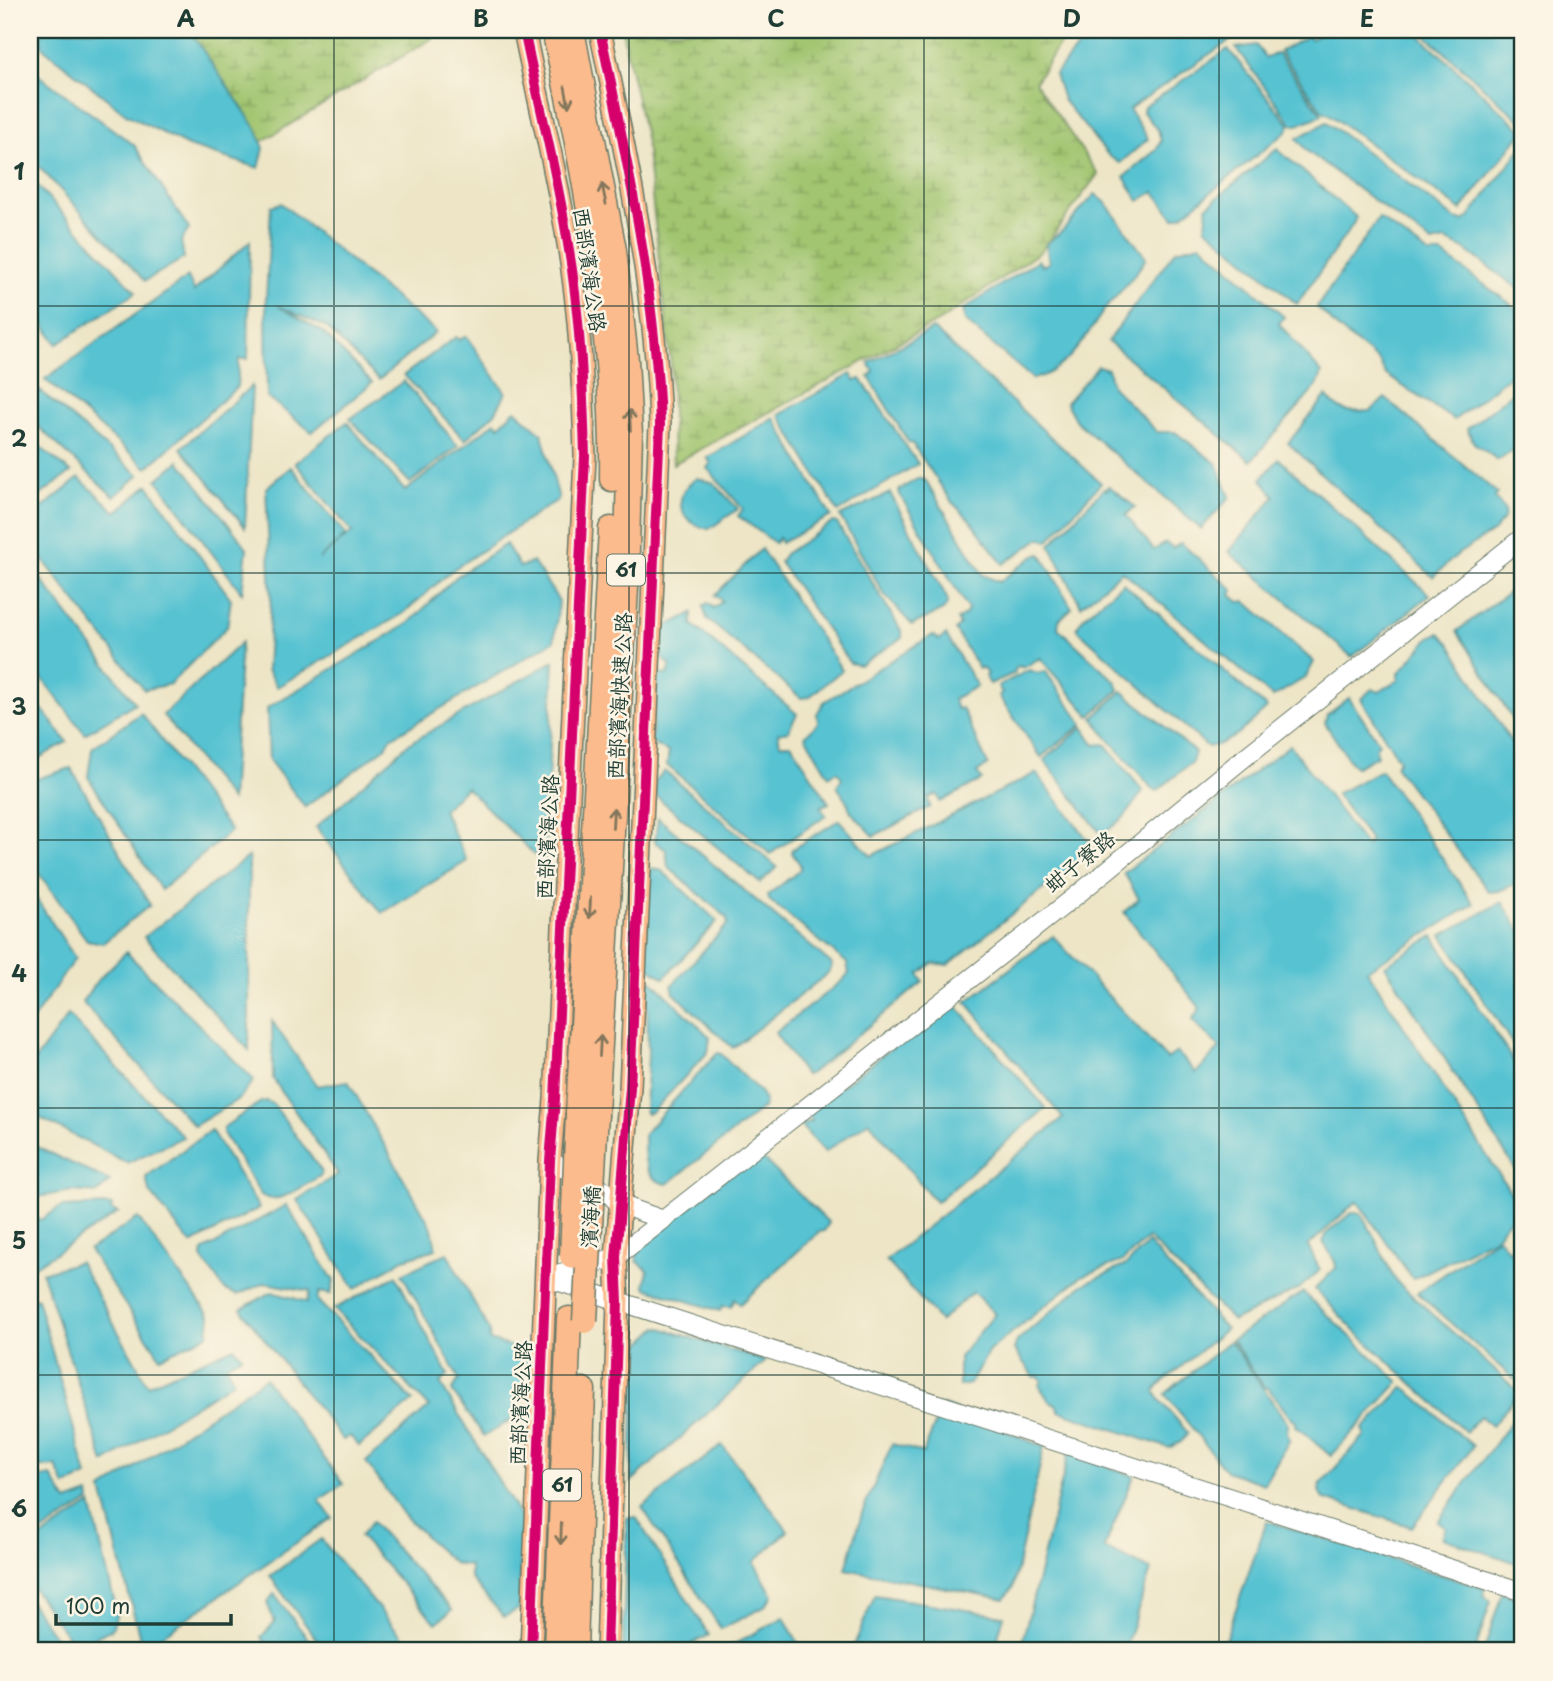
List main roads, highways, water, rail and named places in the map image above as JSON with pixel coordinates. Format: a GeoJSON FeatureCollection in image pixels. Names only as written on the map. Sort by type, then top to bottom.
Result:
{"type":"FeatureCollection","features":[{"type":"Feature","properties":{"kind":"highway","name":"西部濱海快速公路"},"geometry":{"type":"LineString","coordinates":[[554,30],[596,252],[610,363],[613,437],[587,1113]]}},
{"type":"Feature","properties":{"kind":"highway","name":"西部濱海快速公路"},"geometry":{"type":"LineString","coordinates":[[572,30],[614,250],[631,434],[626,587],[587,1113]]}},
{"type":"Feature","properties":{"kind":"highway","name":"濱海橋"},"geometry":{"type":"LineString","coordinates":[[577,1320],[587,1113]]}},
{"type":"Feature","properties":{"kind":"highway","name":"61"},"geometry":{"type":"LineString","coordinates":[[556,1651],[577,1320]]}},
{"type":"Feature","properties":{"kind":"highway","name":"61"},"geometry":{"type":"LineString","coordinates":[[575,1651],[577,1320]]}},
{"type":"Feature","properties":{"kind":"main road","name":"西部濱海公路"},"geometry":{"type":"LineString","coordinates":[[524,30],[568,243],[577,309],[585,456],[550,1161],[531,1651]]}},
{"type":"Feature","properties":{"kind":"main road"},"geometry":{"type":"LineString","coordinates":[[600,30],[624,142],[645,272],[658,361],[660,425],[629,1088],[616,1257],[618,1301],[607,1651]]}},
{"type":"Feature","properties":{"kind":"water"},"geometry":{"type":"Polygon","coordinates":[[[49,30],[189,30],[256,128],[264,148],[259,168],[188,146],[126,114],[43,48],[40,35],[49,30]]]}},
{"type":"Feature","properties":{"kind":"water"},"geometry":{"type":"Polygon","coordinates":[[[1092,30],[1245,30],[1129,109],[1148,139],[1120,163],[1109,156],[1063,100],[1055,74],[1092,30]]]}},
{"type":"Feature","properties":{"kind":"water"},"geometry":{"type":"Polygon","coordinates":[[[1328,30],[1414,30],[1523,131],[1461,210],[1322,111],[1280,51],[1308,36],[1311,39],[1328,30]]]}},
{"type":"Feature","properties":{"kind":"water"},"geometry":{"type":"Polygon","coordinates":[[[1420,30],[1523,30],[1523,123],[1420,30]]]}},
{"type":"Feature","properties":{"kind":"water"},"geometry":{"type":"Polygon","coordinates":[[[1256,45],[1266,58],[1278,53],[1322,115],[1297,125],[1292,124],[1236,48],[1256,45]]]}},
{"type":"Feature","properties":{"kind":"water"},"geometry":{"type":"Polygon","coordinates":[[[1228,49],[1290,125],[1286,132],[1181,216],[1174,218],[1154,192],[1139,201],[1124,177],[1156,150],[1161,141],[1158,130],[1143,112],[1144,107],[1228,49]]]}},
{"type":"Feature","properties":{"kind":"water"},"geometry":{"type":"Polygon","coordinates":[[[30,69],[134,145],[189,229],[181,241],[184,258],[145,281],[30,157],[30,69]]]}},
{"type":"Feature","properties":{"kind":"water"},"geometry":{"type":"Polygon","coordinates":[[[1327,122],[1455,219],[1463,221],[1469,217],[1523,146],[1523,292],[1463,248],[1445,240],[1432,243],[1307,151],[1297,138],[1327,122]]]}},
{"type":"Feature","properties":{"kind":"water"},"geometry":{"type":"Polygon","coordinates":[[[1277,149],[1356,217],[1297,304],[1205,227],[1206,207],[1277,149]]]}},
{"type":"Feature","properties":{"kind":"water"},"geometry":{"type":"Polygon","coordinates":[[[30,178],[136,292],[57,344],[30,304],[30,178]]]}},
{"type":"Feature","properties":{"kind":"water"},"geometry":{"type":"Polygon","coordinates":[[[1095,194],[1105,202],[1146,258],[1066,361],[1045,375],[1033,379],[965,321],[963,310],[1038,260],[1042,266],[1049,263],[1046,244],[1063,230],[1095,194]]]}},
{"type":"Feature","properties":{"kind":"water"},"geometry":{"type":"Polygon","coordinates":[[[281,203],[436,332],[379,380],[326,327],[278,306],[323,332],[372,383],[312,432],[267,397],[266,300],[271,206],[281,203]]]}},
{"type":"Feature","properties":{"kind":"water"},"geometry":{"type":"Polygon","coordinates":[[[1379,218],[1429,254],[1442,254],[1523,313],[1523,365],[1454,420],[1385,374],[1379,361],[1339,329],[1317,307],[1379,218]]]}},
{"type":"Feature","properties":{"kind":"water"},"geometry":{"type":"Polygon","coordinates":[[[250,241],[248,359],[239,359],[237,387],[147,468],[45,379],[188,277],[194,291],[250,241]]]}},
{"type":"Feature","properties":{"kind":"water"},"geometry":{"type":"Polygon","coordinates":[[[1201,244],[1284,317],[1279,324],[1322,373],[1317,386],[1251,461],[1108,341],[1176,250],[1201,244]]]}},
{"type":"Feature","properties":{"kind":"water"},"geometry":{"type":"Polygon","coordinates":[[[933,329],[1101,483],[1048,541],[1041,538],[1003,564],[970,520],[952,502],[912,443],[909,443],[869,377],[874,371],[868,363],[933,329]]]}},
{"type":"Feature","properties":{"kind":"water"},"geometry":{"type":"Polygon","coordinates":[[[466,336],[506,393],[495,413],[465,440],[404,375],[456,337],[459,340],[466,336]]]}},
{"type":"Feature","properties":{"kind":"water"},"geometry":{"type":"Polygon","coordinates":[[[1098,366],[1108,369],[1112,386],[1157,432],[1175,432],[1217,464],[1230,497],[1201,529],[1076,421],[1066,403],[1098,366]]]}},
{"type":"Feature","properties":{"kind":"water"},"geometry":{"type":"Polygon","coordinates":[[[851,374],[855,381],[861,379],[918,464],[838,512],[779,415],[851,374]]]}},
{"type":"Feature","properties":{"kind":"water"},"geometry":{"type":"Polygon","coordinates":[[[404,381],[458,446],[410,483],[350,419],[404,381]]]}},
{"type":"Feature","properties":{"kind":"water"},"geometry":{"type":"Polygon","coordinates":[[[1523,384],[1523,450],[1518,446],[1498,460],[1474,443],[1467,429],[1523,384]]]}},
{"type":"Feature","properties":{"kind":"water"},"geometry":{"type":"Polygon","coordinates":[[[252,386],[245,527],[181,448],[252,386]]]}},
{"type":"Feature","properties":{"kind":"water"},"geometry":{"type":"Polygon","coordinates":[[[39,390],[139,475],[114,497],[30,419],[30,396],[39,390]]]}},
{"type":"Feature","properties":{"kind":"water"},"geometry":{"type":"Polygon","coordinates":[[[1326,396],[1341,409],[1351,411],[1371,411],[1385,398],[1497,493],[1495,498],[1505,510],[1504,519],[1494,531],[1458,554],[1433,577],[1288,443],[1326,396]]]}},
{"type":"Feature","properties":{"kind":"water"},"geometry":{"type":"Polygon","coordinates":[[[515,410],[542,434],[559,499],[451,571],[404,613],[277,687],[267,670],[271,597],[266,488],[291,467],[346,535],[319,559],[352,532],[295,463],[347,422],[405,491],[495,422],[499,426],[515,410]]]}},
{"type":"Feature","properties":{"kind":"water"},"geometry":{"type":"Polygon","coordinates":[[[774,418],[831,516],[781,543],[779,538],[775,543],[738,516],[743,509],[707,468],[711,463],[707,458],[774,418]]]}},
{"type":"Feature","properties":{"kind":"water"},"geometry":{"type":"Polygon","coordinates":[[[30,439],[71,472],[30,503],[30,439]]]}},
{"type":"Feature","properties":{"kind":"water"},"geometry":{"type":"Polygon","coordinates":[[[1279,459],[1430,595],[1352,657],[1229,552],[1275,496],[1261,479],[1279,459]]]}},
{"type":"Feature","properties":{"kind":"water"},"geometry":{"type":"Polygon","coordinates":[[[179,461],[247,548],[242,593],[157,480],[179,461]]]}},
{"type":"Feature","properties":{"kind":"water"},"geometry":{"type":"Polygon","coordinates":[[[79,478],[116,512],[148,485],[231,599],[227,627],[170,684],[144,690],[30,543],[30,518],[79,478]]]}},
{"type":"Feature","properties":{"kind":"water"},"geometry":{"type":"Polygon","coordinates":[[[697,478],[714,483],[738,509],[709,529],[691,521],[682,508],[683,493],[697,478]]]}},
{"type":"Feature","properties":{"kind":"water"},"geometry":{"type":"Polygon","coordinates":[[[919,478],[926,481],[983,575],[999,582],[1034,556],[1041,554],[1072,608],[1059,620],[1058,628],[1116,682],[1119,690],[1090,716],[1040,658],[1023,668],[1020,666],[1015,669],[1015,673],[990,684],[982,667],[979,669],[955,630],[960,625],[957,620],[966,614],[968,609],[900,495],[899,490],[919,478]]]}},
{"type":"Feature","properties":{"kind":"water"},"geometry":{"type":"Polygon","coordinates":[[[1109,486],[1135,507],[1126,515],[1154,550],[1165,543],[1173,548],[1181,543],[1233,590],[1231,595],[1239,602],[1245,601],[1314,662],[1306,677],[1273,697],[1122,571],[1081,606],[1050,545],[1104,488],[1107,490],[1109,486]]]}},
{"type":"Feature","properties":{"kind":"water"},"geometry":{"type":"Polygon","coordinates":[[[890,493],[947,598],[947,605],[943,610],[912,625],[883,593],[840,516],[890,493]]]}},
{"type":"Feature","properties":{"kind":"water"},"geometry":{"type":"Polygon","coordinates":[[[833,522],[837,523],[902,632],[902,638],[860,665],[850,663],[780,562],[785,554],[833,522]]]}},
{"type":"Feature","properties":{"kind":"water"},"geometry":{"type":"Polygon","coordinates":[[[506,544],[520,567],[533,562],[559,601],[554,641],[391,738],[386,747],[305,807],[269,760],[267,708],[409,623],[456,577],[506,544]]]}},
{"type":"Feature","properties":{"kind":"water"},"geometry":{"type":"Polygon","coordinates":[[[761,549],[842,670],[809,697],[801,698],[707,619],[703,606],[708,603],[714,608],[722,601],[715,595],[761,549]]]}},
{"type":"Feature","properties":{"kind":"water"},"geometry":{"type":"Polygon","coordinates":[[[30,565],[135,703],[85,734],[30,663],[30,565]]]}},
{"type":"Feature","properties":{"kind":"water"},"geometry":{"type":"Polygon","coordinates":[[[1123,583],[1267,708],[1233,737],[1208,747],[1077,627],[1084,617],[1123,583]]]}},
{"type":"Feature","properties":{"kind":"water"},"geometry":{"type":"Polygon","coordinates":[[[1521,583],[1523,585],[1523,735],[1457,631],[1521,583]]]}},
{"type":"Feature","properties":{"kind":"water"},"geometry":{"type":"Polygon","coordinates":[[[693,613],[692,624],[797,714],[788,731],[778,733],[780,744],[791,744],[829,803],[820,807],[826,815],[770,854],[667,765],[669,752],[651,743],[658,673],[667,675],[671,666],[660,656],[655,632],[693,613]]]}},
{"type":"Feature","properties":{"kind":"water"},"geometry":{"type":"Polygon","coordinates":[[[1440,633],[1450,644],[1523,761],[1523,868],[1513,885],[1499,891],[1489,892],[1395,766],[1399,760],[1361,699],[1372,689],[1379,692],[1399,680],[1399,673],[1431,636],[1440,633]]]}},
{"type":"Feature","properties":{"kind":"water"},"geometry":{"type":"Polygon","coordinates":[[[933,635],[939,640],[946,635],[977,686],[953,699],[957,709],[962,708],[988,765],[977,773],[982,780],[940,802],[937,794],[928,798],[930,807],[874,836],[851,812],[837,786],[842,778],[837,771],[829,776],[805,736],[818,723],[817,714],[824,702],[933,635]]]}},
{"type":"Feature","properties":{"kind":"water"},"geometry":{"type":"Polygon","coordinates":[[[241,643],[231,800],[163,715],[241,643]]]}},
{"type":"Feature","properties":{"kind":"water"},"geometry":{"type":"Polygon","coordinates":[[[554,661],[544,864],[466,787],[443,810],[467,861],[382,913],[316,827],[408,744],[554,661]]]}},
{"type":"Feature","properties":{"kind":"water"},"geometry":{"type":"Polygon","coordinates":[[[1029,670],[1038,673],[1045,671],[1083,724],[1041,757],[999,696],[1002,693],[998,686],[1029,670]]]}},
{"type":"Feature","properties":{"kind":"water"},"geometry":{"type":"Polygon","coordinates":[[[1122,691],[1195,752],[1192,762],[1157,791],[1093,718],[1122,691]]]}},
{"type":"Feature","properties":{"kind":"water"},"geometry":{"type":"Polygon","coordinates":[[[30,693],[67,742],[30,763],[30,693]]]}},
{"type":"Feature","properties":{"kind":"water"},"geometry":{"type":"Polygon","coordinates":[[[1349,698],[1379,743],[1375,748],[1377,756],[1356,767],[1325,723],[1327,715],[1349,698]]]}},
{"type":"Feature","properties":{"kind":"water"},"geometry":{"type":"Polygon","coordinates":[[[141,713],[231,831],[161,890],[88,777],[92,748],[141,713]]]}},
{"type":"Feature","properties":{"kind":"water"},"geometry":{"type":"Polygon","coordinates":[[[1083,727],[1095,745],[1105,744],[1143,791],[1124,817],[1102,835],[1044,760],[1083,727]]]}},
{"type":"Feature","properties":{"kind":"water"},"geometry":{"type":"Polygon","coordinates":[[[1290,745],[1366,846],[1371,841],[1336,794],[1381,770],[1474,904],[1367,970],[1520,1207],[1494,1238],[1413,1279],[1357,1201],[1308,1246],[1320,1270],[1300,1288],[1233,1321],[1148,1238],[1123,1261],[1082,1276],[989,1351],[970,1384],[959,1386],[959,1357],[995,1314],[973,1292],[940,1321],[886,1260],[1063,1118],[966,1002],[1053,936],[1167,1059],[1177,1052],[1196,1073],[1220,1048],[1192,1020],[1200,1008],[1124,912],[1139,899],[1124,873],[1290,745]]]}},
{"type":"Feature","properties":{"kind":"water"},"geometry":{"type":"Polygon","coordinates":[[[71,768],[150,905],[103,943],[87,940],[30,861],[30,781],[71,768]]]}},
{"type":"Feature","properties":{"kind":"water"},"geometry":{"type":"Polygon","coordinates":[[[665,771],[777,867],[760,883],[656,796],[655,781],[665,771]]]}},
{"type":"Feature","properties":{"kind":"water"},"geometry":{"type":"Polygon","coordinates":[[[1036,773],[1088,840],[1092,850],[948,965],[933,963],[919,974],[923,982],[811,1073],[805,1075],[775,1033],[849,973],[847,963],[769,900],[768,895],[800,870],[800,864],[792,853],[793,849],[839,820],[871,856],[1036,773]]]}},
{"type":"Feature","properties":{"kind":"water"},"geometry":{"type":"Polygon","coordinates":[[[658,818],[832,964],[830,971],[822,978],[733,1048],[674,993],[672,985],[728,924],[726,917],[668,867],[666,850],[655,842],[658,818]]]}},
{"type":"Feature","properties":{"kind":"water"},"geometry":{"type":"Polygon","coordinates":[[[249,856],[249,1050],[144,937],[249,856]]]}},
{"type":"Feature","properties":{"kind":"water"},"geometry":{"type":"Polygon","coordinates":[[[650,868],[662,871],[717,921],[664,978],[645,965],[650,868]]]}},
{"type":"Feature","properties":{"kind":"water"},"geometry":{"type":"Polygon","coordinates":[[[30,889],[75,958],[30,1024],[30,889]]]}},
{"type":"Feature","properties":{"kind":"water"},"geometry":{"type":"Polygon","coordinates":[[[1502,902],[1523,935],[1523,1060],[1442,935],[1502,902]]]}},
{"type":"Feature","properties":{"kind":"water"},"geometry":{"type":"Polygon","coordinates":[[[1433,936],[1523,1076],[1523,1181],[1385,965],[1433,936]]]}},
{"type":"Feature","properties":{"kind":"water"},"geometry":{"type":"Polygon","coordinates":[[[126,952],[254,1080],[240,1098],[194,1126],[82,1002],[97,981],[126,952]]]}},
{"type":"Feature","properties":{"kind":"water"},"geometry":{"type":"Polygon","coordinates":[[[651,980],[710,1037],[708,1052],[654,1110],[647,1114],[647,982],[651,980]]]}},
{"type":"Feature","properties":{"kind":"water"},"geometry":{"type":"Polygon","coordinates":[[[953,1002],[1046,1108],[936,1202],[869,1121],[825,1152],[800,1125],[812,1121],[807,1112],[953,1002]]]}},
{"type":"Feature","properties":{"kind":"water"},"geometry":{"type":"Polygon","coordinates":[[[68,1015],[183,1137],[127,1163],[30,1113],[30,1067],[68,1015]]]}},
{"type":"Feature","properties":{"kind":"water"},"geometry":{"type":"Polygon","coordinates":[[[272,1021],[317,1086],[348,1081],[432,1228],[436,1249],[404,1259],[355,1289],[297,1200],[338,1174],[273,1079],[272,1021]]]}},
{"type":"Feature","properties":{"kind":"water"},"geometry":{"type":"Polygon","coordinates":[[[720,1053],[761,1093],[765,1101],[763,1108],[667,1184],[659,1181],[653,1177],[646,1165],[644,1134],[716,1054],[720,1053]]]}},
{"type":"Feature","properties":{"kind":"water"},"geometry":{"type":"Polygon","coordinates":[[[267,1101],[274,1105],[322,1172],[299,1189],[275,1198],[261,1195],[223,1133],[224,1127],[261,1102],[267,1101]]]}},
{"type":"Feature","properties":{"kind":"water"},"geometry":{"type":"Polygon","coordinates":[[[211,1130],[259,1208],[191,1244],[149,1191],[146,1177],[211,1130]]]}},
{"type":"Feature","properties":{"kind":"water"},"geometry":{"type":"Polygon","coordinates":[[[30,1144],[110,1181],[98,1193],[72,1191],[38,1197],[30,1191],[30,1144]]]}},
{"type":"Feature","properties":{"kind":"water"},"geometry":{"type":"Polygon","coordinates":[[[756,1152],[829,1223],[824,1231],[819,1232],[740,1304],[735,1299],[731,1307],[722,1306],[720,1311],[648,1289],[645,1285],[648,1270],[637,1261],[637,1251],[756,1152]]]}},
{"type":"Feature","properties":{"kind":"water"},"geometry":{"type":"Polygon","coordinates":[[[113,1205],[111,1210],[118,1213],[30,1269],[30,1213],[40,1220],[61,1207],[113,1205]]]}},
{"type":"Feature","properties":{"kind":"water"},"geometry":{"type":"Polygon","coordinates":[[[286,1205],[334,1281],[331,1294],[319,1292],[317,1300],[413,1401],[359,1446],[350,1436],[343,1440],[241,1309],[272,1292],[307,1302],[310,1291],[265,1283],[237,1295],[225,1290],[202,1258],[203,1251],[286,1205]]]}},
{"type":"Feature","properties":{"kind":"water"},"geometry":{"type":"Polygon","coordinates":[[[1351,1213],[1360,1213],[1396,1281],[1519,1392],[1492,1426],[1480,1416],[1466,1432],[1355,1331],[1315,1289],[1336,1268],[1335,1261],[1323,1242],[1327,1233],[1351,1213]]]}},
{"type":"Feature","properties":{"kind":"water"},"geometry":{"type":"Polygon","coordinates":[[[138,1218],[210,1316],[208,1335],[160,1357],[89,1250],[138,1218]]]}},
{"type":"Feature","properties":{"kind":"water"},"geometry":{"type":"Polygon","coordinates":[[[1498,1237],[1509,1251],[1523,1245],[1523,1367],[1520,1369],[1523,1373],[1514,1379],[1417,1293],[1498,1237]]]}},
{"type":"Feature","properties":{"kind":"water"},"geometry":{"type":"Polygon","coordinates":[[[1148,1243],[1226,1329],[1155,1391],[1188,1433],[1181,1442],[1169,1448],[1059,1411],[1039,1385],[1042,1381],[1038,1376],[1034,1377],[1014,1349],[1017,1341],[1082,1285],[1126,1265],[1148,1243]]]}},
{"type":"Feature","properties":{"kind":"water"},"geometry":{"type":"Polygon","coordinates":[[[447,1253],[490,1332],[489,1340],[529,1352],[518,1416],[484,1436],[452,1391],[459,1379],[402,1274],[447,1253]]]}},
{"type":"Feature","properties":{"kind":"water"},"geometry":{"type":"Polygon","coordinates":[[[79,1262],[148,1385],[234,1347],[242,1356],[226,1365],[234,1381],[104,1463],[42,1273],[79,1262]]]}},
{"type":"Feature","properties":{"kind":"water"},"geometry":{"type":"Polygon","coordinates":[[[396,1276],[448,1375],[440,1383],[521,1518],[519,1609],[504,1617],[470,1578],[470,1566],[455,1564],[404,1515],[366,1462],[429,1407],[334,1309],[396,1276]]]}},
{"type":"Feature","properties":{"kind":"water"},"geometry":{"type":"Polygon","coordinates":[[[1303,1292],[1399,1382],[1331,1456],[1296,1426],[1296,1421],[1268,1388],[1264,1387],[1232,1340],[1303,1292]]]}},
{"type":"Feature","properties":{"kind":"water"},"geometry":{"type":"Polygon","coordinates":[[[37,1298],[87,1476],[65,1486],[56,1466],[30,1468],[30,1300],[37,1298]]]}},
{"type":"Feature","properties":{"kind":"water"},"geometry":{"type":"Polygon","coordinates":[[[658,1327],[766,1361],[631,1482],[635,1349],[658,1327]]]}},
{"type":"Feature","properties":{"kind":"water"},"geometry":{"type":"Polygon","coordinates":[[[1230,1341],[1288,1424],[1287,1434],[1290,1439],[1264,1484],[1226,1471],[1165,1394],[1230,1341]]]}},
{"type":"Feature","properties":{"kind":"water"},"geometry":{"type":"Polygon","coordinates":[[[265,1378],[343,1484],[319,1500],[332,1518],[147,1646],[141,1642],[102,1490],[265,1378]]]}},
{"type":"Feature","properties":{"kind":"water"},"geometry":{"type":"Polygon","coordinates":[[[1404,1387],[1473,1446],[1412,1527],[1322,1498],[1319,1491],[1320,1485],[1365,1435],[1363,1429],[1404,1387]]]}},
{"type":"Feature","properties":{"kind":"water"},"geometry":{"type":"Polygon","coordinates":[[[943,1405],[1044,1447],[1013,1587],[1004,1599],[846,1569],[862,1513],[892,1444],[923,1453],[943,1405]]]}},
{"type":"Feature","properties":{"kind":"water"},"geometry":{"type":"Polygon","coordinates":[[[1523,1405],[1523,1565],[1442,1538],[1446,1527],[1438,1521],[1523,1405]]]}},
{"type":"Feature","properties":{"kind":"water"},"geometry":{"type":"Polygon","coordinates":[[[722,1445],[788,1531],[754,1562],[773,1596],[764,1607],[721,1629],[642,1507],[722,1445]]]}},
{"type":"Feature","properties":{"kind":"water"},"geometry":{"type":"Polygon","coordinates":[[[1069,1452],[1134,1476],[1104,1548],[1151,1570],[1124,1651],[1020,1651],[1069,1452]]]}},
{"type":"Feature","properties":{"kind":"water"},"geometry":{"type":"Polygon","coordinates":[[[51,1476],[67,1502],[89,1494],[90,1501],[30,1540],[30,1480],[51,1476]]]}},
{"type":"Feature","properties":{"kind":"water"},"geometry":{"type":"Polygon","coordinates":[[[91,1504],[117,1613],[112,1629],[75,1647],[30,1584],[30,1545],[91,1504]]]}},
{"type":"Feature","properties":{"kind":"water"},"geometry":{"type":"Polygon","coordinates":[[[636,1517],[709,1635],[679,1651],[623,1651],[627,1518],[636,1517]]]}},
{"type":"Feature","properties":{"kind":"water"},"geometry":{"type":"Polygon","coordinates":[[[1267,1521],[1484,1588],[1484,1596],[1491,1601],[1475,1651],[1276,1651],[1225,1640],[1267,1521]]]}},
{"type":"Feature","properties":{"kind":"water"},"geometry":{"type":"Polygon","coordinates":[[[372,1522],[452,1610],[436,1623],[360,1536],[372,1522]]]}},
{"type":"Feature","properties":{"kind":"water"},"geometry":{"type":"Polygon","coordinates":[[[321,1539],[414,1651],[325,1651],[270,1576],[321,1539]]]}},
{"type":"Feature","properties":{"kind":"water"},"geometry":{"type":"Polygon","coordinates":[[[1502,1593],[1523,1600],[1523,1651],[1484,1651],[1502,1593]]]}},
{"type":"Feature","properties":{"kind":"water"},"geometry":{"type":"Polygon","coordinates":[[[274,1594],[317,1651],[272,1651],[261,1637],[275,1622],[267,1603],[274,1594]]]}},
{"type":"Feature","properties":{"kind":"water"},"geometry":{"type":"Polygon","coordinates":[[[875,1595],[1004,1616],[994,1651],[841,1651],[846,1646],[853,1648],[875,1595]]]}},
{"type":"Feature","properties":{"kind":"water"},"geometry":{"type":"Polygon","coordinates":[[[30,1602],[64,1649],[30,1651],[30,1602]]]}},
{"type":"Feature","properties":{"kind":"water"},"geometry":{"type":"Polygon","coordinates":[[[784,1617],[802,1651],[722,1651],[784,1617]]]}}]}
